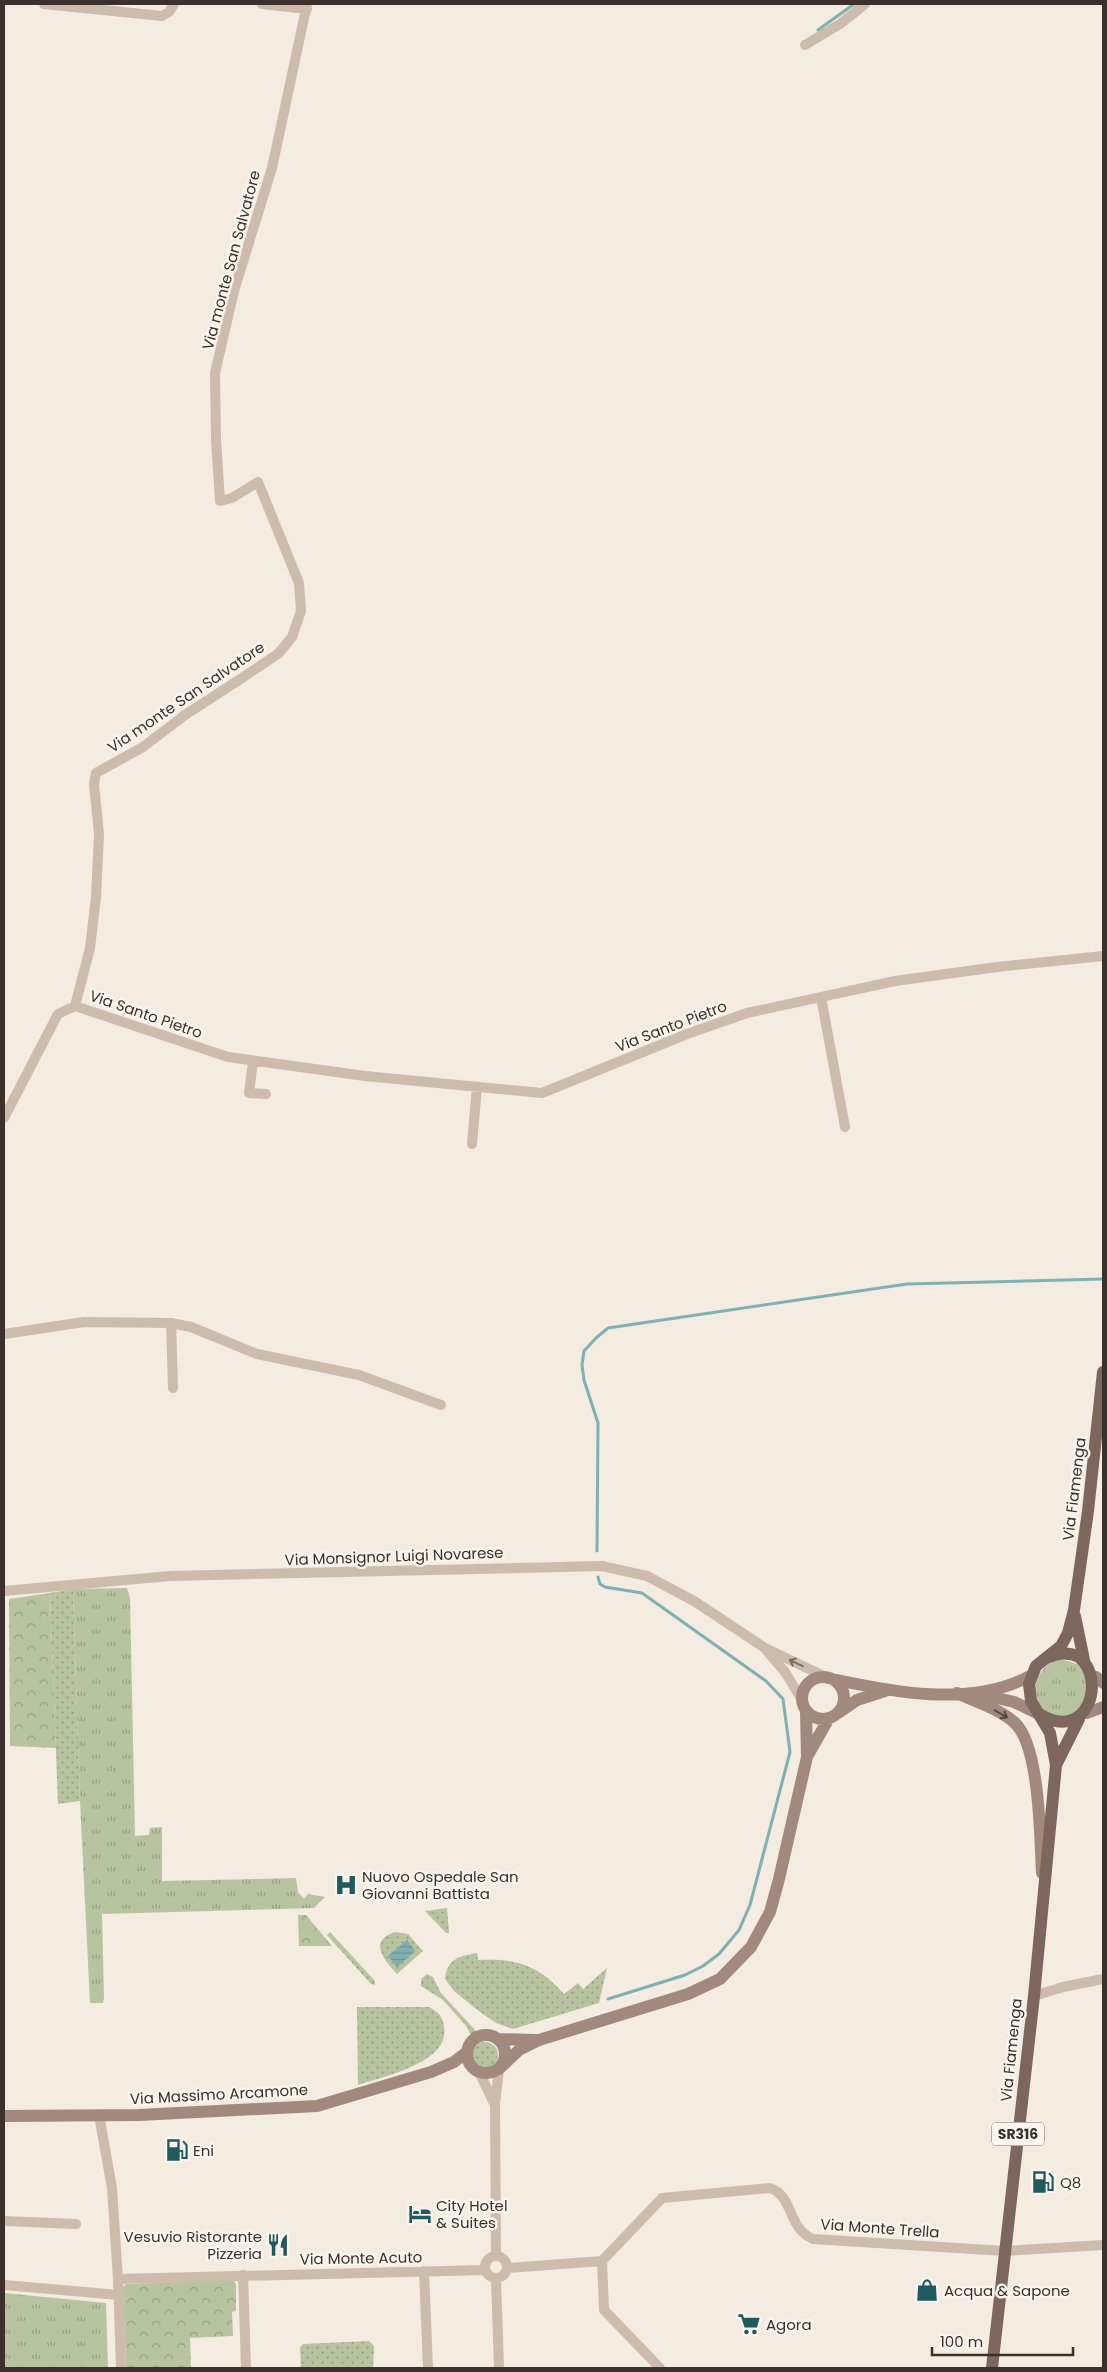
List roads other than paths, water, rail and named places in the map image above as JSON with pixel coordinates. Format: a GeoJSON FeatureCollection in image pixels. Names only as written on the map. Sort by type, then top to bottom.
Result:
{"type":"FeatureCollection","features":[{"type":"Feature","properties":{"kind":"main road","name":"Via Fiamenga"},"geometry":{"type":"LineString","coordinates":[[992,2368],[1034,1996],[1056,1765],[1054,1744],[1028,1692],[1030,1676],[1036,1666],[1061,1646],[1068,1633],[1074,1610],[1088,1511],[1103,1372]]}},
{"type":"Feature","properties":{"kind":"main road","name":"Via Fiamenga"},"geometry":{"type":"LineString","coordinates":[[1056,1765],[1083,1716],[1097,1697],[1100,1680],[1084,1660],[1074,1610]]}},
{"type":"Feature","properties":{"kind":"main road"},"geometry":{"type":"LineString","coordinates":[[1044,1659],[1054,1654],[1065,1653],[1084,1660]]}},
{"type":"Feature","properties":{"kind":"main road"},"geometry":{"type":"LineString","coordinates":[[887,1691],[857,1700],[833,1716],[816,1718],[804,1706],[802,1693],[809,1682],[821,1677],[887,1691],[978,1693],[1012,1686],[1030,1676]]}},
{"type":"Feature","properties":{"kind":"main road"},"geometry":{"type":"LineString","coordinates":[[828,1678],[839,1684],[844,1695],[842,1708],[833,1716]]}},
{"type":"Feature","properties":{"kind":"main road"},"geometry":{"type":"LineString","coordinates":[[957,1693],[1003,1714],[1016,1724],[1025,1739],[1030,1752],[1039,1814],[1043,1900]]}},
{"type":"Feature","properties":{"kind":"main road"},"geometry":{"type":"LineString","coordinates":[[978,1693],[1014,1702],[1060,1723],[1103,1707]]}},
{"type":"Feature","properties":{"kind":"main road","name":"Via Massimo Arcamone"},"geometry":{"type":"LineString","coordinates":[[431,2072],[461,2070],[490,2074],[499,2069],[520,2050],[539,2040],[688,1994],[720,1979],[739,1961],[751,1947],[770,1912],[779,1880],[807,1758],[804,1706]]}},
{"type":"Feature","properties":{"kind":"main road","name":"Via Massimo Arcamone"},"geometry":{"type":"LineString","coordinates":[[807,1758],[833,1716]]}},
{"type":"Feature","properties":{"kind":"main road","name":"Via Massimo Arcamone"},"geometry":{"type":"LineString","coordinates":[[4,2116],[139,2115],[317,2106],[431,2072],[454,2062],[467,2052],[471,2042],[480,2036],[490,2036],[498,2040],[539,2040]]}},
{"type":"Feature","properties":{"kind":"main road"},"geometry":{"type":"LineString","coordinates":[[498,2040],[505,2050],[505,2057],[499,2069]]}},
{"type":"Feature","properties":{"kind":"main road"},"geometry":{"type":"LineString","coordinates":[[467,2052],[469,2064],[479,2072]]}},
{"type":"Feature","properties":{"kind":"street"},"geometry":{"type":"LineString","coordinates":[[44,4],[162,16],[169,12],[174,4]]}},
{"type":"Feature","properties":{"kind":"street"},"geometry":{"type":"LineString","coordinates":[[262,4],[307,6]]}},
{"type":"Feature","properties":{"kind":"street"},"geometry":{"type":"LineString","coordinates":[[804,45],[840,24],[865,4]]}},
{"type":"Feature","properties":{"kind":"street","name":"Via monte San Salvatore"},"geometry":{"type":"LineString","coordinates":[[75,1006],[90,948],[96,896],[99,834],[94,784],[96,773],[142,747],[185,715],[279,653],[292,637],[300,611],[300,583],[258,482],[232,498],[220,501],[216,440],[215,373],[234,291],[272,168],[307,6]]}},
{"type":"Feature","properties":{"kind":"street","name":"Via Santo Pietro"},"geometry":{"type":"LineString","coordinates":[[4,1118],[58,1014],[75,1006],[228,1057],[365,1076],[542,1093],[687,1034],[747,1013],[895,981],[997,967],[1103,956]]}},
{"type":"Feature","properties":{"kind":"street"},"geometry":{"type":"LineString","coordinates":[[821,997],[845,1127]]}},
{"type":"Feature","properties":{"kind":"street"},"geometry":{"type":"LineString","coordinates":[[253,1060],[249,1093],[266,1094]]}},
{"type":"Feature","properties":{"kind":"street"},"geometry":{"type":"LineString","coordinates":[[472,1144],[477,1087]]}},
{"type":"Feature","properties":{"kind":"street"},"geometry":{"type":"LineString","coordinates":[[4,1334],[84,1322],[172,1323],[191,1327],[257,1354],[359,1375],[441,1405]]}},
{"type":"Feature","properties":{"kind":"street"},"geometry":{"type":"LineString","coordinates":[[172,1323],[174,1388]]}},
{"type":"Feature","properties":{"kind":"street","name":"Via Monsignor Luigi Novarese"},"geometry":{"type":"LineString","coordinates":[[4,1591],[170,1576],[602,1566],[647,1576],[694,1601],[764,1648],[828,1678]]}},
{"type":"Feature","properties":{"kind":"street","name":"Via Monsignor Luigi Novarese"},"geometry":{"type":"LineString","coordinates":[[764,1648],[785,1672],[804,1706]]}},
{"type":"Feature","properties":{"kind":"street"},"geometry":{"type":"LineString","coordinates":[[1034,1996],[1062,1987],[1103,1979]]}},
{"type":"Feature","properties":{"kind":"street"},"geometry":{"type":"LineString","coordinates":[[496,2256],[494,2104],[499,2069]]}},
{"type":"Feature","properties":{"kind":"street"},"geometry":{"type":"LineString","coordinates":[[479,2072],[494,2104]]}},
{"type":"Feature","properties":{"kind":"street"},"geometry":{"type":"LineString","coordinates":[[99,2115],[112,2188],[121,2368]]}},
{"type":"Feature","properties":{"kind":"street","name":"Via Monte Trella"},"geometry":{"type":"LineString","coordinates":[[602,2260],[662,2198],[770,2188],[784,2199],[797,2228],[804,2236],[812,2239],[1005,2251],[1103,2245]]}},
{"type":"Feature","properties":{"kind":"street"},"geometry":{"type":"LineString","coordinates":[[4,2221],[76,2224]]}},
{"type":"Feature","properties":{"kind":"street"},"geometry":{"type":"LineString","coordinates":[[496,2256],[506,2261],[508,2268],[505,2275],[496,2279],[489,2276],[485,2270],[487,2260],[496,2256]]}},
{"type":"Feature","properties":{"kind":"street"},"geometry":{"type":"LineString","coordinates":[[508,2268],[602,2260],[604,2310],[660,2368]]}},
{"type":"Feature","properties":{"kind":"street","name":"Via Monte Acuto"},"geometry":{"type":"LineString","coordinates":[[118,2278],[485,2270]]}},
{"type":"Feature","properties":{"kind":"street"},"geometry":{"type":"LineString","coordinates":[[424,2271],[428,2368]]}},
{"type":"Feature","properties":{"kind":"street"},"geometry":{"type":"LineString","coordinates":[[243,2276],[246,2368]]}},
{"type":"Feature","properties":{"kind":"street"},"geometry":{"type":"LineString","coordinates":[[496,2279],[499,2368]]}},
{"type":"Feature","properties":{"kind":"street"},"geometry":{"type":"LineString","coordinates":[[4,2285],[118,2296]]}},
{"type":"Feature","properties":{"kind":"water"},"geometry":{"type":"Polygon","coordinates":[[[407,1940],[415,1951],[397,1967],[388,1956],[407,1940]]]}},
{"type":"Feature","properties":{"kind":"waterway"},"geometry":{"type":"LineString","coordinates":[[818,30],[854,4]]}},
{"type":"Feature","properties":{"kind":"waterway"},"geometry":{"type":"LineString","coordinates":[[597,1551],[598,1423],[584,1380],[582,1365],[584,1351],[608,1328],[907,1284],[1103,1279]]}},
{"type":"Feature","properties":{"kind":"waterway"},"geometry":{"type":"LineString","coordinates":[[598,1577],[600,1584],[605,1587],[642,1593],[766,1681],[783,1699],[790,1752],[750,1905],[739,1930],[719,1954],[703,1966],[685,1975],[608,1999]]}},
{"type":"Feature","properties":{"kind":"place","name":"Nuovo Ospedale San Giovanni Battista"},"geometry":{"type":"Point","coordinates":[346,1885]}},
{"type":"Feature","properties":{"kind":"place","name":"Eni"},"geometry":{"type":"Point","coordinates":[177,2150]}},
{"type":"Feature","properties":{"kind":"place","name":"Q8"},"geometry":{"type":"Point","coordinates":[1043,2182]}},
{"type":"Feature","properties":{"kind":"place","name":"City Hotel & Suites"},"geometry":{"type":"Point","coordinates":[420,2214]}},
{"type":"Feature","properties":{"kind":"place","name":"Vesuvio Ristorante Pizzeria"},"geometry":{"type":"Point","coordinates":[278,2245]}},
{"type":"Feature","properties":{"kind":"place","name":"Acqua & Sapone"},"geometry":{"type":"Point","coordinates":[927,2290]}},
{"type":"Feature","properties":{"kind":"place","name":"Agora"},"geometry":{"type":"Point","coordinates":[749,2324]}}]}
